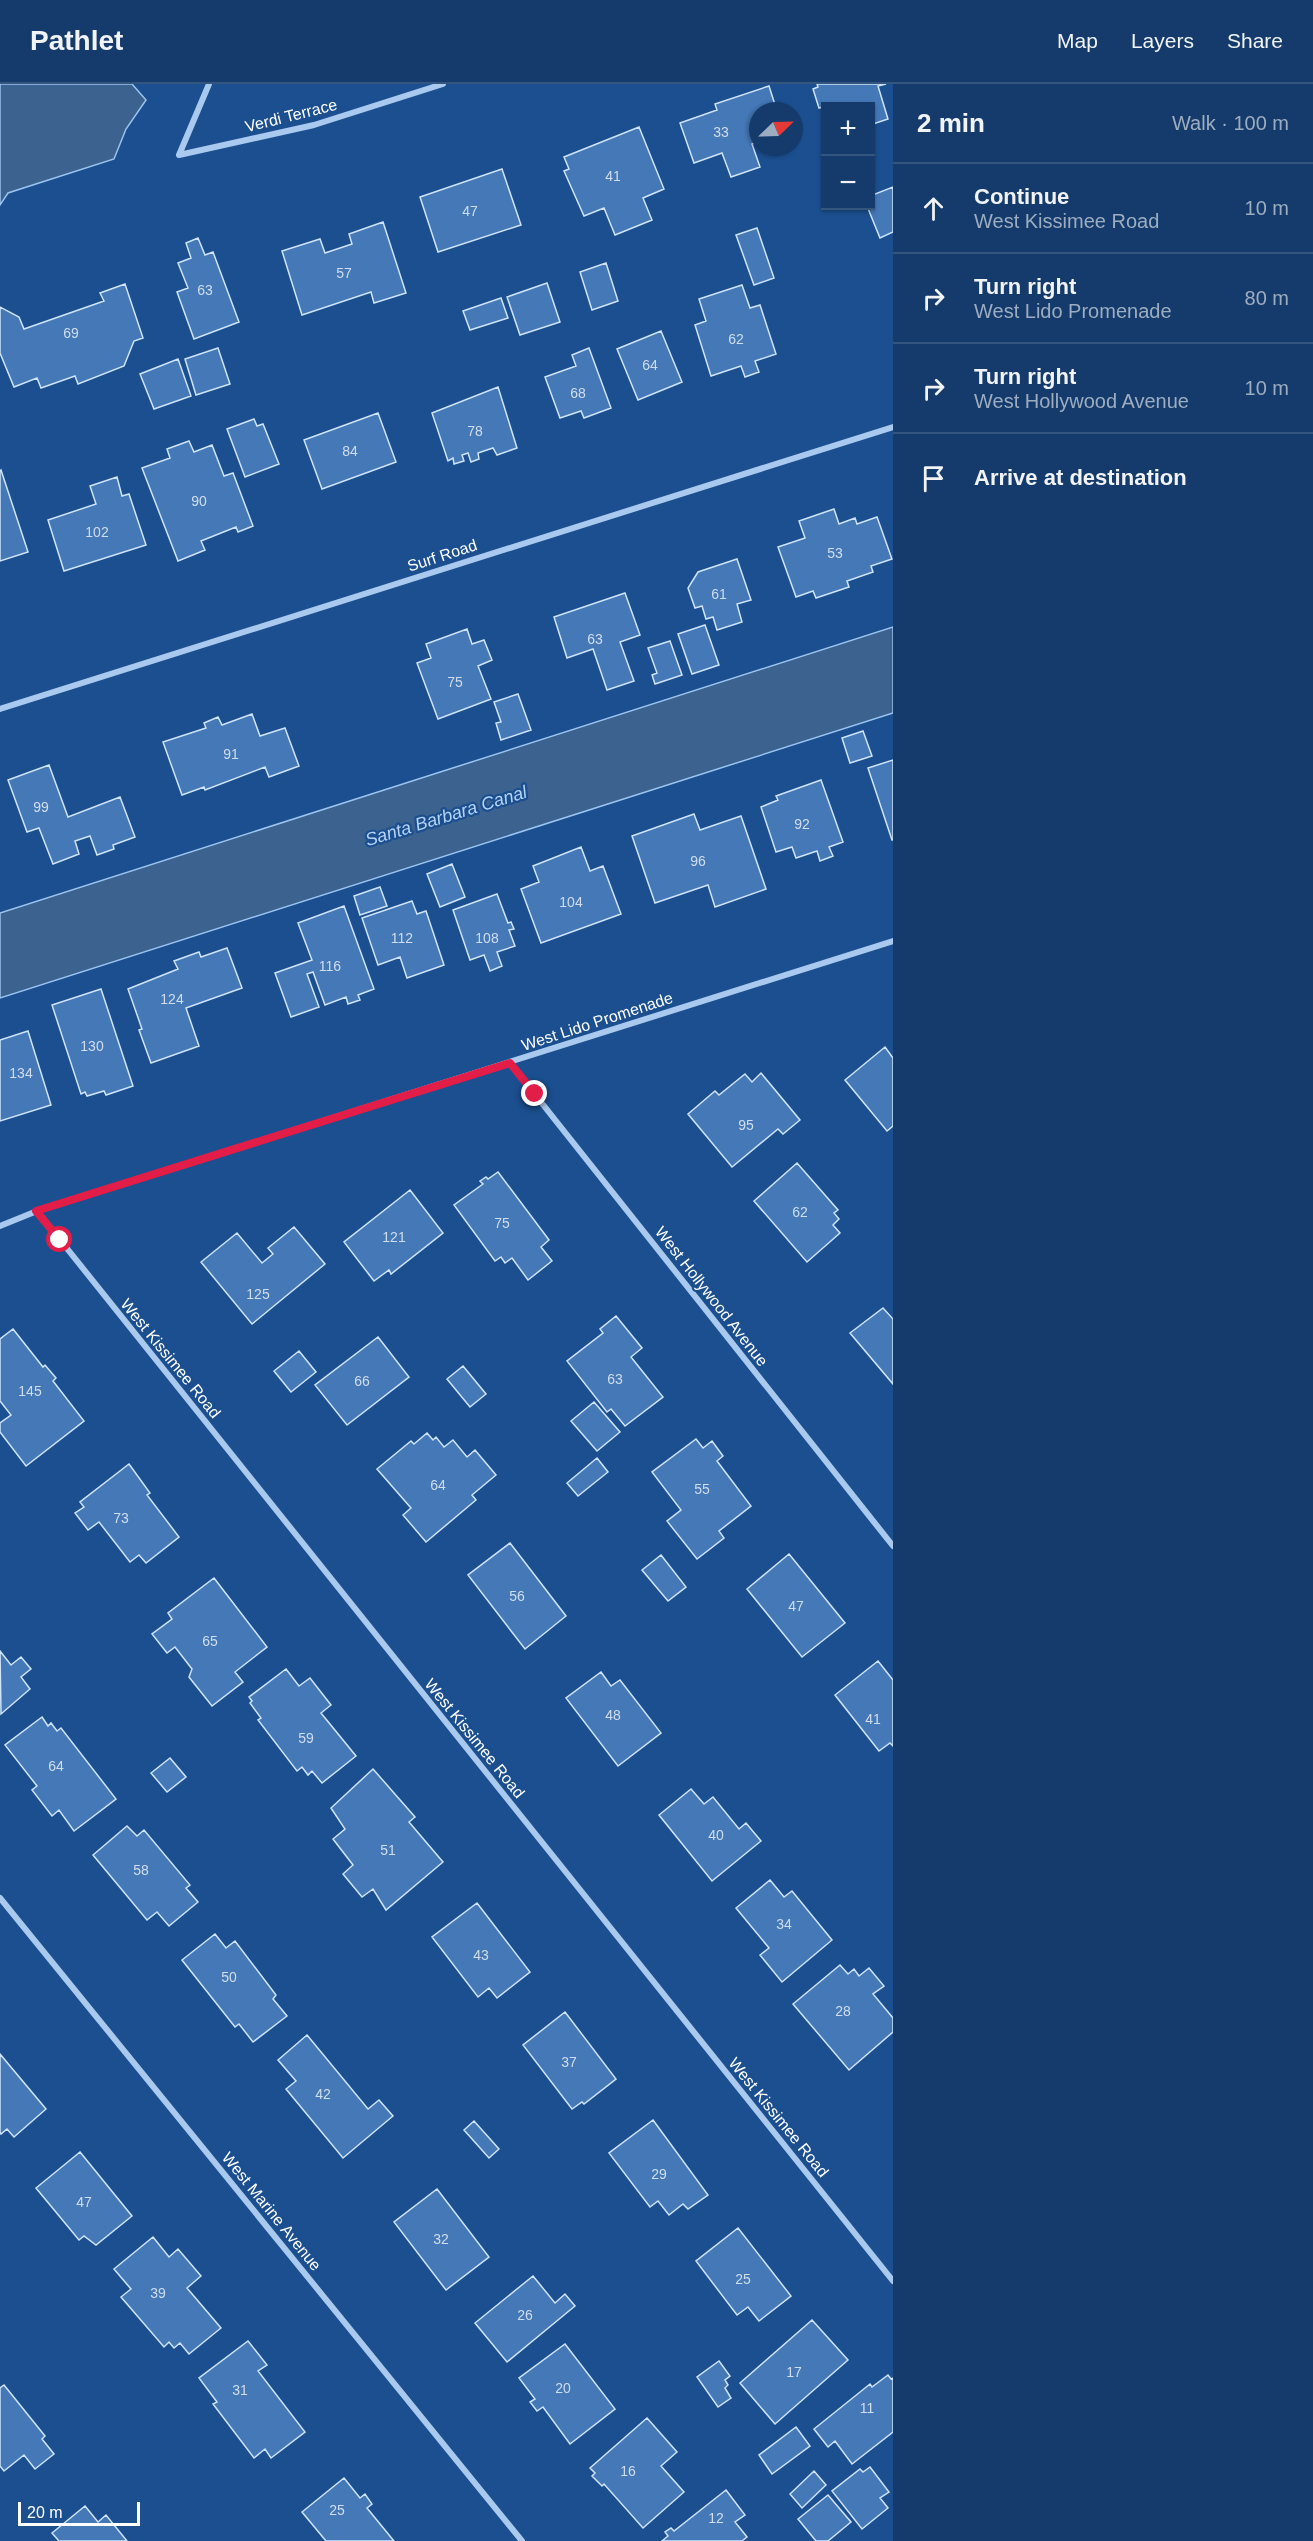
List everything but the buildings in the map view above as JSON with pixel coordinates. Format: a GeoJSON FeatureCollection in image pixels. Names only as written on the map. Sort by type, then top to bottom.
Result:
{"type":"FeatureCollection","features":[{"type":"Feature","properties":{"kind":"street","name":"Verdi Terrace"},"geometry":{"type":"LineString","coordinates":[[209,84],[178,155],[314,125],[443,84]]}},
{"type":"Feature","properties":{"kind":"street","name":"Surf Road"},"geometry":{"type":"LineString","coordinates":[[0,709],[893,427]]}},
{"type":"Feature","properties":{"kind":"street","name":"West Lido Promenade"},"geometry":{"type":"LineString","coordinates":[[0,1226],[36,1211],[893,941]]}},
{"type":"Feature","properties":{"kind":"street","name":"West Hollywood Avenue"},"geometry":{"type":"LineString","coordinates":[[510,1063],[893,1546]]}},
{"type":"Feature","properties":{"kind":"street","name":"West Kissimee Road"},"geometry":{"type":"LineString","coordinates":[[36,1211],[893,2281]]}},
{"type":"Feature","properties":{"kind":"street","name":"West Marine Avenue"},"geometry":{"type":"LineString","coordinates":[[0,1898],[522,2541]]}},
{"type":"Feature","properties":{"kind":"water"},"geometry":{"type":"Polygon","coordinates":[[[0,84],[132,84],[146,100],[126,129],[114,159],[8,193],[0,205],[0,84]]]}},
{"type":"Feature","properties":{"kind":"water","name":"Santa Barbara Canal"},"geometry":{"type":"Polygon","coordinates":[[[893,627],[893,713],[0,998],[0,913],[893,627]]]}},
{"type":"Feature","properties":{"kind":"route"},"geometry":{"type":"LineString","coordinates":[[60,1240],[36,1211],[510,1063],[535,1094]]}}]}
